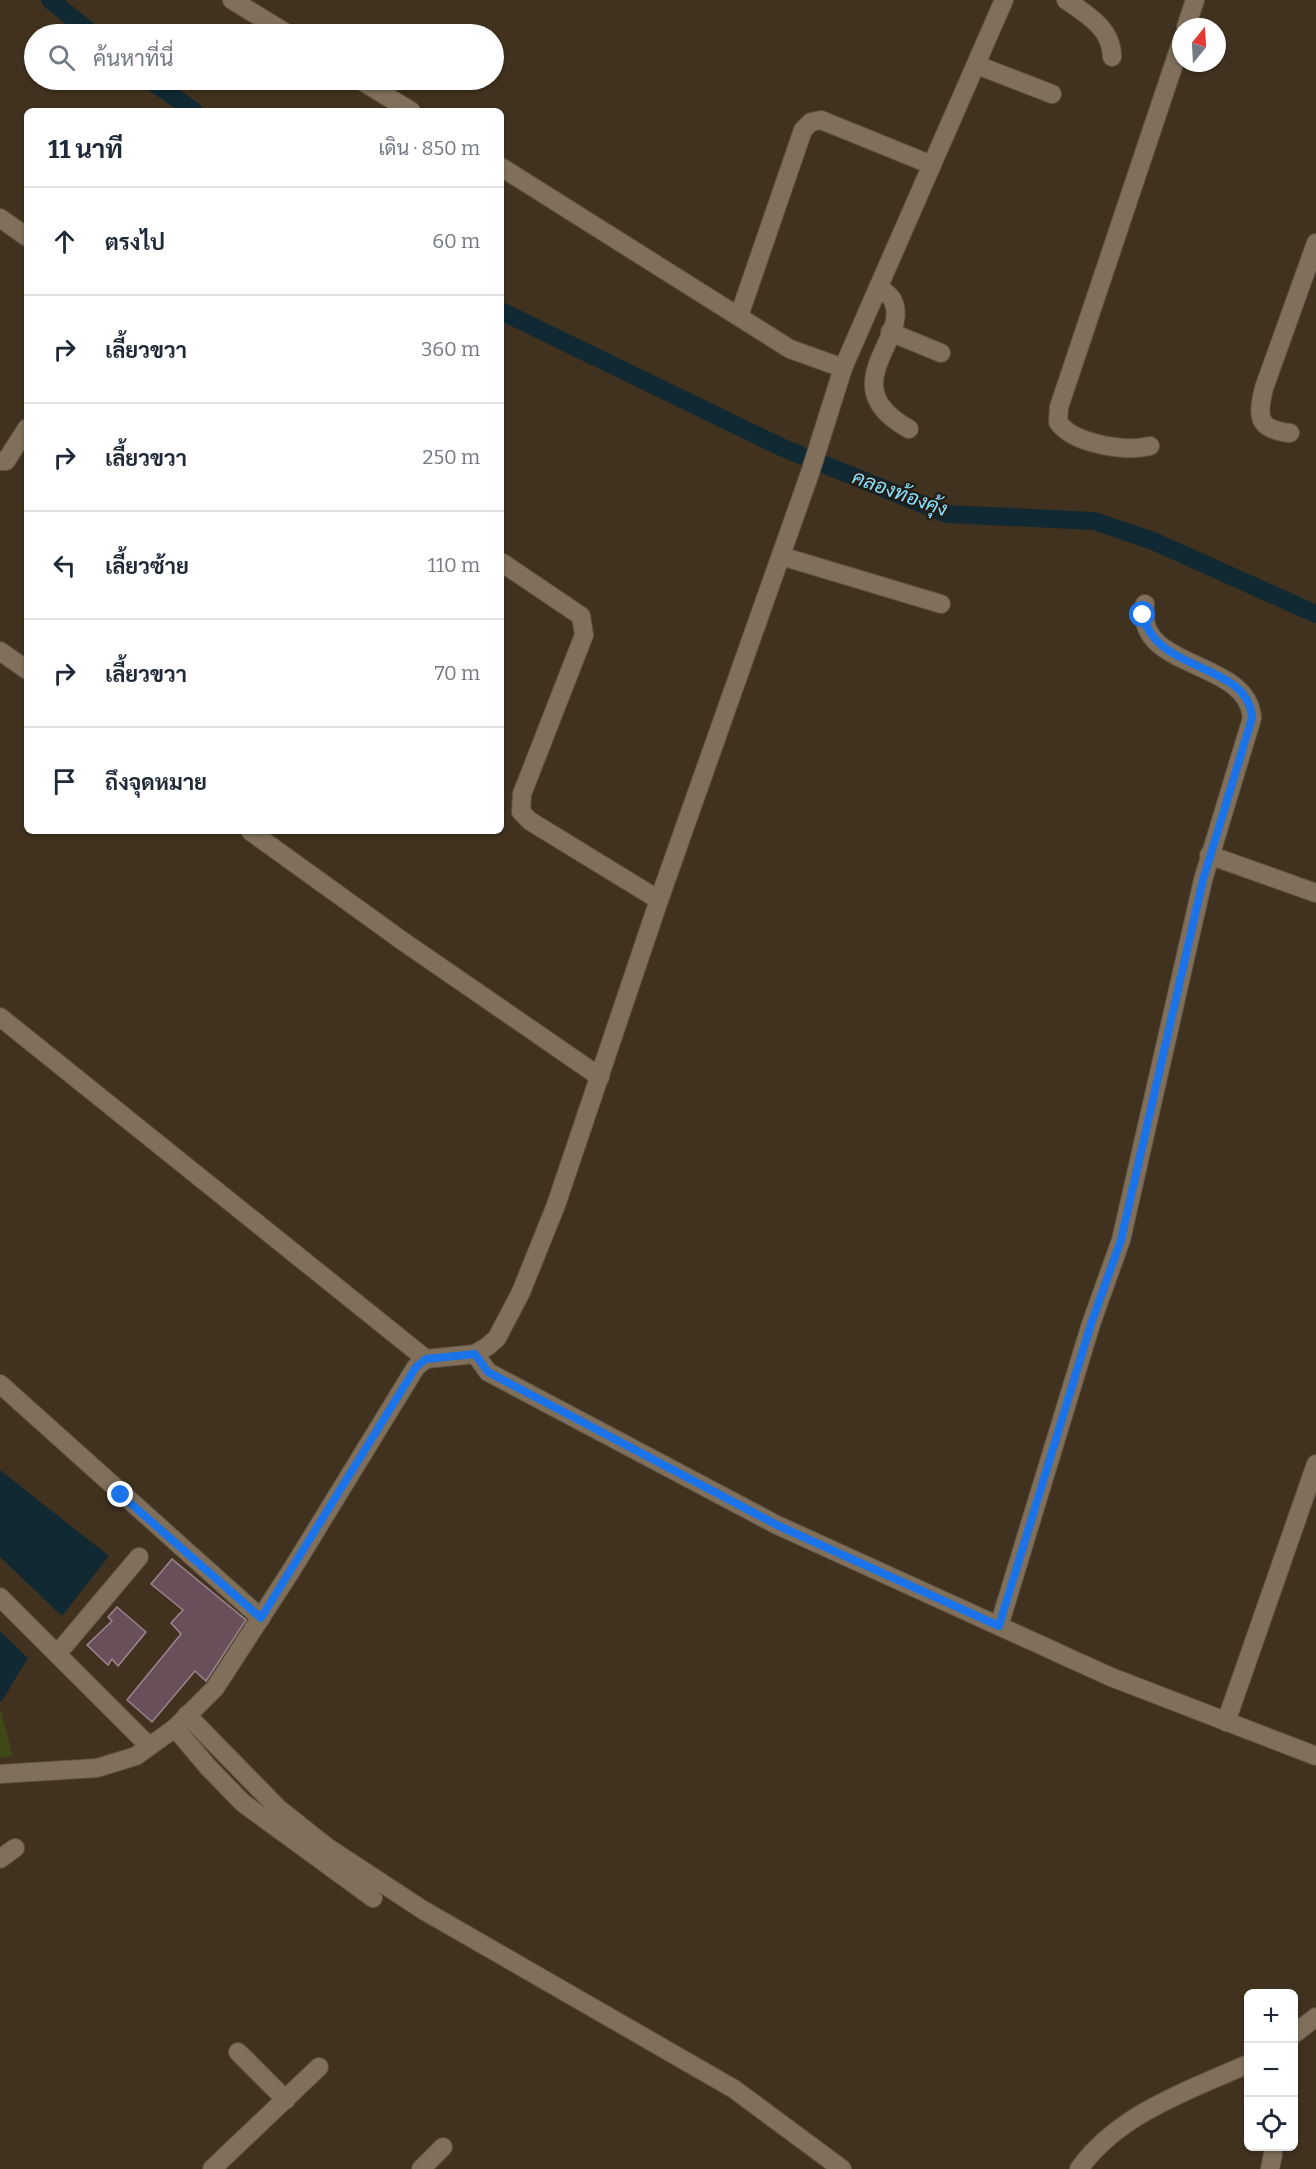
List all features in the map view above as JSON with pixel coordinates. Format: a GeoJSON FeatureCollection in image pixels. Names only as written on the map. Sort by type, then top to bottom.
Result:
{"type":"FeatureCollection","features":[{"type":"Feature","properties":{"kind":"street"},"geometry":{"type":"LineString","coordinates":[[232,0],[272,24]]}},
{"type":"Feature","properties":{"kind":"street"},"geometry":{"type":"LineString","coordinates":[[0,1774],[97,1767],[136,1756],[181,1721],[215,1688],[261,1618],[416,1367],[426,1359],[475,1354],[497,1338],[520,1292],[556,1205],[659,900],[810,473],[843,368],[1004,0]]}},
{"type":"Feature","properties":{"kind":"street"},"geometry":{"type":"LineString","coordinates":[[1066,0],[1102,27],[1112,46],[1112,57]]}},
{"type":"Feature","properties":{"kind":"street"},"geometry":{"type":"LineString","coordinates":[[1189,18],[1195,0]]}},
{"type":"Feature","properties":{"kind":"street"},"geometry":{"type":"LineString","coordinates":[[977,65],[1052,94]]}},
{"type":"Feature","properties":{"kind":"street"},"geometry":{"type":"LineString","coordinates":[[1150,446],[1118,449],[1069,433],[1058,422],[1059,407],[1172,69]]}},
{"type":"Feature","properties":{"kind":"street"},"geometry":{"type":"LineString","coordinates":[[376,90],[406,108]]}},
{"type":"Feature","properties":{"kind":"street"},"geometry":{"type":"LineString","coordinates":[[739,316],[803,130],[812,122],[821,120],[932,165]]}},
{"type":"Feature","properties":{"kind":"street"},"geometry":{"type":"LineString","coordinates":[[504,169],[790,349],[843,368]]}},
{"type":"Feature","properties":{"kind":"street"},"geometry":{"type":"LineString","coordinates":[[0,218],[24,235]]}},
{"type":"Feature","properties":{"kind":"street"},"geometry":{"type":"LineString","coordinates":[[1290,433],[1274,431],[1262,422],[1258,411],[1263,388],[1316,243]]}},
{"type":"Feature","properties":{"kind":"street"},"geometry":{"type":"LineString","coordinates":[[878,286],[892,299],[896,310],[891,332],[879,360],[875,390],[884,412],[909,429]]}},
{"type":"Feature","properties":{"kind":"street"},"geometry":{"type":"LineString","coordinates":[[891,332],[941,353]]}},
{"type":"Feature","properties":{"kind":"street"},"geometry":{"type":"LineString","coordinates":[[0,460],[6,461],[11,456],[24,433]]}},
{"type":"Feature","properties":{"kind":"street"},"geometry":{"type":"LineString","coordinates":[[781,556],[941,604]]}},
{"type":"Feature","properties":{"kind":"street"},"geometry":{"type":"LineString","coordinates":[[504,563],[581,616],[584,623],[584,635],[522,794],[521,812],[530,821],[659,900]]}},
{"type":"Feature","properties":{"kind":"street"},"geometry":{"type":"LineString","coordinates":[[999,1626],[1091,1324],[1121,1240],[1209,855],[1248,733],[1251,709],[1248,699],[1231,682],[1172,654],[1156,640],[1145,624],[1145,604]]}},
{"type":"Feature","properties":{"kind":"street"},"geometry":{"type":"LineString","coordinates":[[0,651],[24,668]]}},
{"type":"Feature","properties":{"kind":"street"},"geometry":{"type":"LineString","coordinates":[[254,834],[404,942],[600,1077]]}},
{"type":"Feature","properties":{"kind":"street"},"geometry":{"type":"LineString","coordinates":[[1209,855],[1316,893]]}},
{"type":"Feature","properties":{"kind":"street"},"geometry":{"type":"LineString","coordinates":[[0,1017],[426,1359]]}},
{"type":"Feature","properties":{"kind":"street"},"geometry":{"type":"LineString","coordinates":[[475,1354],[488,1372],[777,1525],[1111,1677],[1316,1756]]}},
{"type":"Feature","properties":{"kind":"street"},"geometry":{"type":"LineString","coordinates":[[0,1384],[261,1618]]}},
{"type":"Feature","properties":{"kind":"street"},"geometry":{"type":"LineString","coordinates":[[1226,1722],[1316,1464]]}},
{"type":"Feature","properties":{"kind":"street"},"geometry":{"type":"LineString","coordinates":[[58,1653],[139,1557]]}},
{"type":"Feature","properties":{"kind":"street"},"geometry":{"type":"LineString","coordinates":[[0,1597],[149,1746]]}},
{"type":"Feature","properties":{"kind":"street"},"geometry":{"type":"LineString","coordinates":[[181,1721],[208,1767],[243,1803],[373,1898]]}},
{"type":"Feature","properties":{"kind":"street"},"geometry":{"type":"LineString","coordinates":[[181,1721],[278,1808],[327,1847],[423,1910],[734,2089],[842,2169]]}},
{"type":"Feature","properties":{"kind":"street"},"geometry":{"type":"LineString","coordinates":[[0,1859],[15,1848]]}},
{"type":"Feature","properties":{"kind":"street"},"geometry":{"type":"LineString","coordinates":[[1298,2030],[1316,2017]]}},
{"type":"Feature","properties":{"kind":"street"},"geometry":{"type":"LineString","coordinates":[[238,2052],[286,2100]]}},
{"type":"Feature","properties":{"kind":"street"},"geometry":{"type":"LineString","coordinates":[[1079,2169],[1090,2154],[1147,2110],[1244,2066]]}},
{"type":"Feature","properties":{"kind":"street"},"geometry":{"type":"LineString","coordinates":[[212,2169],[319,2067]]}},
{"type":"Feature","properties":{"kind":"street"},"geometry":{"type":"LineString","coordinates":[[421,2169],[443,2147]]}},
{"type":"Feature","properties":{"kind":"green space"},"geometry":{"type":"Polygon","coordinates":[[[0,1708],[13,1756],[0,1758],[0,1708]]]}},
{"type":"Feature","properties":{"kind":"water"},"geometry":{"type":"Polygon","coordinates":[[[0,1470],[109,1556],[62,1616],[0,1557],[0,1470]]]}},
{"type":"Feature","properties":{"kind":"water"},"geometry":{"type":"Polygon","coordinates":[[[0,1631],[28,1658],[2,1701],[0,1701],[0,1631]]]}},
{"type":"Feature","properties":{"kind":"building"},"geometry":{"type":"Polygon","coordinates":[[[172,1559],[246,1620],[206,1681],[195,1671],[152,1722],[127,1700],[181,1634],[171,1623],[183,1610],[151,1584],[172,1559]]]}},
{"type":"Feature","properties":{"kind":"building"},"geometry":{"type":"Polygon","coordinates":[[[117,1607],[146,1632],[118,1666],[112,1659],[108,1665],[87,1645],[112,1621],[108,1617],[117,1607]]]}},
{"type":"Feature","properties":{"kind":"waterway","name":"คลองท้องคุ้ง"},"geometry":{"type":"LineString","coordinates":[[50,0],[80,24]]}},
{"type":"Feature","properties":{"kind":"waterway","name":"คลองท้องคุ้ง"},"geometry":{"type":"LineString","coordinates":[[164,90],[190,108]]}},
{"type":"Feature","properties":{"kind":"waterway","name":"คลองท้องคุ้ง"},"geometry":{"type":"LineString","coordinates":[[504,312],[781,447],[947,514],[1094,521],[1153,541],[1316,614]]}},
{"type":"Feature","properties":{"kind":"route"},"geometry":{"type":"LineString","coordinates":[[121,1495],[261,1618],[416,1367],[426,1359],[475,1354],[488,1372],[777,1525],[999,1626],[1091,1324],[1121,1240],[1209,855],[1252,718],[1248,699],[1231,682],[1172,654],[1156,640],[1145,624],[1143,615]]}}]}
